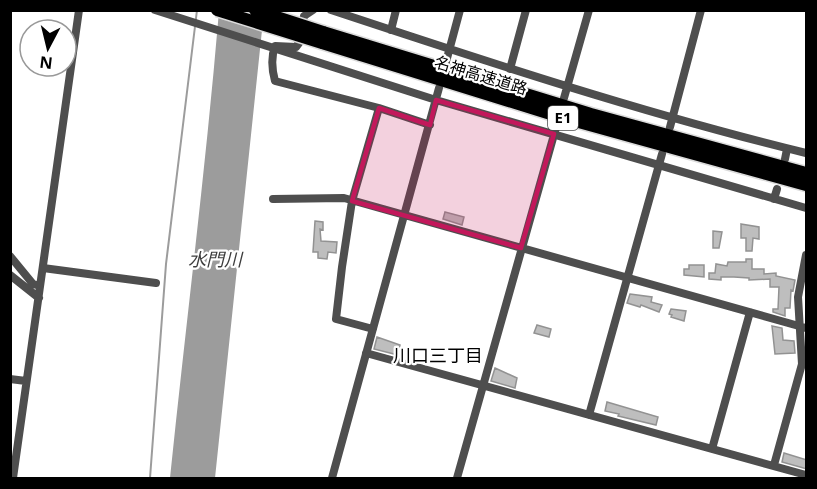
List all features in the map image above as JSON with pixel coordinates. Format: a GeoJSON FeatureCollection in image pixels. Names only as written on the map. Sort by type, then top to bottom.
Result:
{"type":"FeatureCollection","features":[{"type":"Feature","properties":{"kind":"highway","name":"名神高速道路"},"geometry":{"type":"LineString","coordinates":[[217,10],[322,37],[807,173]]}},
{"type":"Feature","properties":{"kind":"highway","name":"名神高速道路"},"geometry":{"type":"LineString","coordinates":[[255,10],[322,37],[557,116],[724,166],[807,187]]}},
{"type":"Feature","properties":{"kind":"street"},"geometry":{"type":"LineString","coordinates":[[13,478],[79,10]]}},
{"type":"Feature","properties":{"kind":"street"},"geometry":{"type":"LineString","coordinates":[[155,10],[436,100],[807,208]]}},
{"type":"Feature","properties":{"kind":"street"},"geometry":{"type":"LineString","coordinates":[[274,48],[281,45],[296,47],[299,43],[301,13],[313,10]]}},
{"type":"Feature","properties":{"kind":"street"},"geometry":{"type":"LineString","coordinates":[[331,10],[671,122],[807,153]]}},
{"type":"Feature","properties":{"kind":"street"},"geometry":{"type":"LineString","coordinates":[[391,30],[396,10]]}},
{"type":"Feature","properties":{"kind":"street"},"geometry":{"type":"LineString","coordinates":[[446,63],[460,10]]}},
{"type":"Feature","properties":{"kind":"street"},"geometry":{"type":"LineString","coordinates":[[510,69],[526,10]]}},
{"type":"Feature","properties":{"kind":"street"},"geometry":{"type":"LineString","coordinates":[[564,98],[589,10]]}},
{"type":"Feature","properties":{"kind":"street"},"geometry":{"type":"LineString","coordinates":[[671,122],[701,10]]}},
{"type":"Feature","properties":{"kind":"street"},"geometry":{"type":"LineString","coordinates":[[274,48],[275,81],[379,108],[430,125]]}},
{"type":"Feature","properties":{"kind":"street"},"geometry":{"type":"LineString","coordinates":[[332,478],[439,88]]}},
{"type":"Feature","properties":{"kind":"street"},"geometry":{"type":"LineString","coordinates":[[373,329],[336,319],[352,201],[379,108]]}},
{"type":"Feature","properties":{"kind":"street"},"geometry":{"type":"LineString","coordinates":[[457,478],[557,123]]}},
{"type":"Feature","properties":{"kind":"street"},"geometry":{"type":"LineString","coordinates":[[785,159],[788,149]]}},
{"type":"Feature","properties":{"kind":"street"},"geometry":{"type":"LineString","coordinates":[[589,415],[662,154]]}},
{"type":"Feature","properties":{"kind":"street"},"geometry":{"type":"LineString","coordinates":[[774,199],[777,189]]}},
{"type":"Feature","properties":{"kind":"street"},"geometry":{"type":"LineString","coordinates":[[273,199],[344,198],[803,327]]}},
{"type":"Feature","properties":{"kind":"street"},"geometry":{"type":"LineString","coordinates":[[774,465],[802,364],[803,327],[798,297],[807,255]]}},
{"type":"Feature","properties":{"kind":"street"},"geometry":{"type":"LineString","coordinates":[[10,256],[33,284],[40,286]]}},
{"type":"Feature","properties":{"kind":"street"},"geometry":{"type":"LineString","coordinates":[[43,268],[156,283]]}},
{"type":"Feature","properties":{"kind":"street"},"geometry":{"type":"LineString","coordinates":[[10,275],[39,298]]}},
{"type":"Feature","properties":{"kind":"street"},"geometry":{"type":"LineString","coordinates":[[712,449],[750,312]]}},
{"type":"Feature","properties":{"kind":"street"},"geometry":{"type":"LineString","coordinates":[[366,353],[774,465],[805,476]]}},
{"type":"Feature","properties":{"kind":"street"},"geometry":{"type":"LineString","coordinates":[[10,379],[26,381]]}},
{"type":"Feature","properties":{"kind":"highlighted area"},"geometry":{"type":"Polygon","coordinates":[[[436,100],[554,134],[521,248],[352,201],[379,108],[430,125],[436,100]]]}},
{"type":"Feature","properties":{"kind":"water","name":"水門川"},"geometry":{"type":"Polygon","coordinates":[[[219,11],[264,11],[215,478],[170,478],[202,186],[219,11]]]}},
{"type":"Feature","properties":{"kind":"building"},"geometry":{"type":"Polygon","coordinates":[[[445,212],[464,217],[462,225],[443,219],[445,212]]]}},
{"type":"Feature","properties":{"kind":"building"},"geometry":{"type":"Polygon","coordinates":[[[315,221],[323,222],[323,230],[320,229],[321,241],[337,242],[336,253],[328,252],[327,259],[318,258],[318,252],[313,252],[315,221]]]}},
{"type":"Feature","properties":{"kind":"building"},"geometry":{"type":"Polygon","coordinates":[[[741,224],[759,227],[759,239],[753,238],[752,251],[746,251],[746,238],[741,238],[741,224]]]}},
{"type":"Feature","properties":{"kind":"building"},"geometry":{"type":"Polygon","coordinates":[[[713,231],[722,232],[719,248],[713,248],[713,231]]]}},
{"type":"Feature","properties":{"kind":"building"},"geometry":{"type":"Polygon","coordinates":[[[746,259],[752,259],[752,269],[764,269],[764,274],[776,273],[776,276],[795,280],[793,291],[791,290],[790,308],[785,308],[785,316],[773,312],[773,309],[778,309],[779,287],[770,287],[770,279],[749,280],[749,278],[721,277],[721,280],[709,279],[709,273],[715,273],[716,264],[727,266],[728,262],[746,262],[746,259]]]}},
{"type":"Feature","properties":{"kind":"building"},"geometry":{"type":"Polygon","coordinates":[[[689,265],[704,265],[704,277],[684,275],[684,269],[689,269],[689,265]]]}},
{"type":"Feature","properties":{"kind":"building"},"geometry":{"type":"Polygon","coordinates":[[[630,294],[652,297],[651,302],[662,305],[659,312],[641,305],[640,307],[627,303],[630,294]]]}},
{"type":"Feature","properties":{"kind":"building"},"geometry":{"type":"Polygon","coordinates":[[[671,309],[686,311],[684,321],[671,317],[672,315],[669,314],[671,309]]]}},
{"type":"Feature","properties":{"kind":"building"},"geometry":{"type":"Polygon","coordinates":[[[537,325],[551,329],[549,337],[534,333],[537,325]]]}},
{"type":"Feature","properties":{"kind":"building"},"geometry":{"type":"Polygon","coordinates":[[[772,326],[782,328],[783,340],[794,341],[795,353],[775,354],[772,326]]]}},
{"type":"Feature","properties":{"kind":"building"},"geometry":{"type":"Polygon","coordinates":[[[377,337],[400,345],[398,355],[374,349],[377,337]]]}},
{"type":"Feature","properties":{"kind":"building"},"geometry":{"type":"Polygon","coordinates":[[[495,368],[517,378],[515,388],[491,381],[495,368]]]}},
{"type":"Feature","properties":{"kind":"building"},"geometry":{"type":"Polygon","coordinates":[[[607,402],[658,417],[656,425],[605,411],[607,402]]]}},
{"type":"Feature","properties":{"kind":"building"},"geometry":{"type":"Polygon","coordinates":[[[784,453],[807,460],[807,469],[782,462],[784,453]]]}},
{"type":"Feature","properties":{"kind":"waterway"},"geometry":{"type":"LineString","coordinates":[[150,478],[166,264],[197,10]]}},
{"type":"Feature","properties":{"kind":"district","name":"川口三丁目"},"geometry":{"type":"Point","coordinates":[438,356]}}]}
